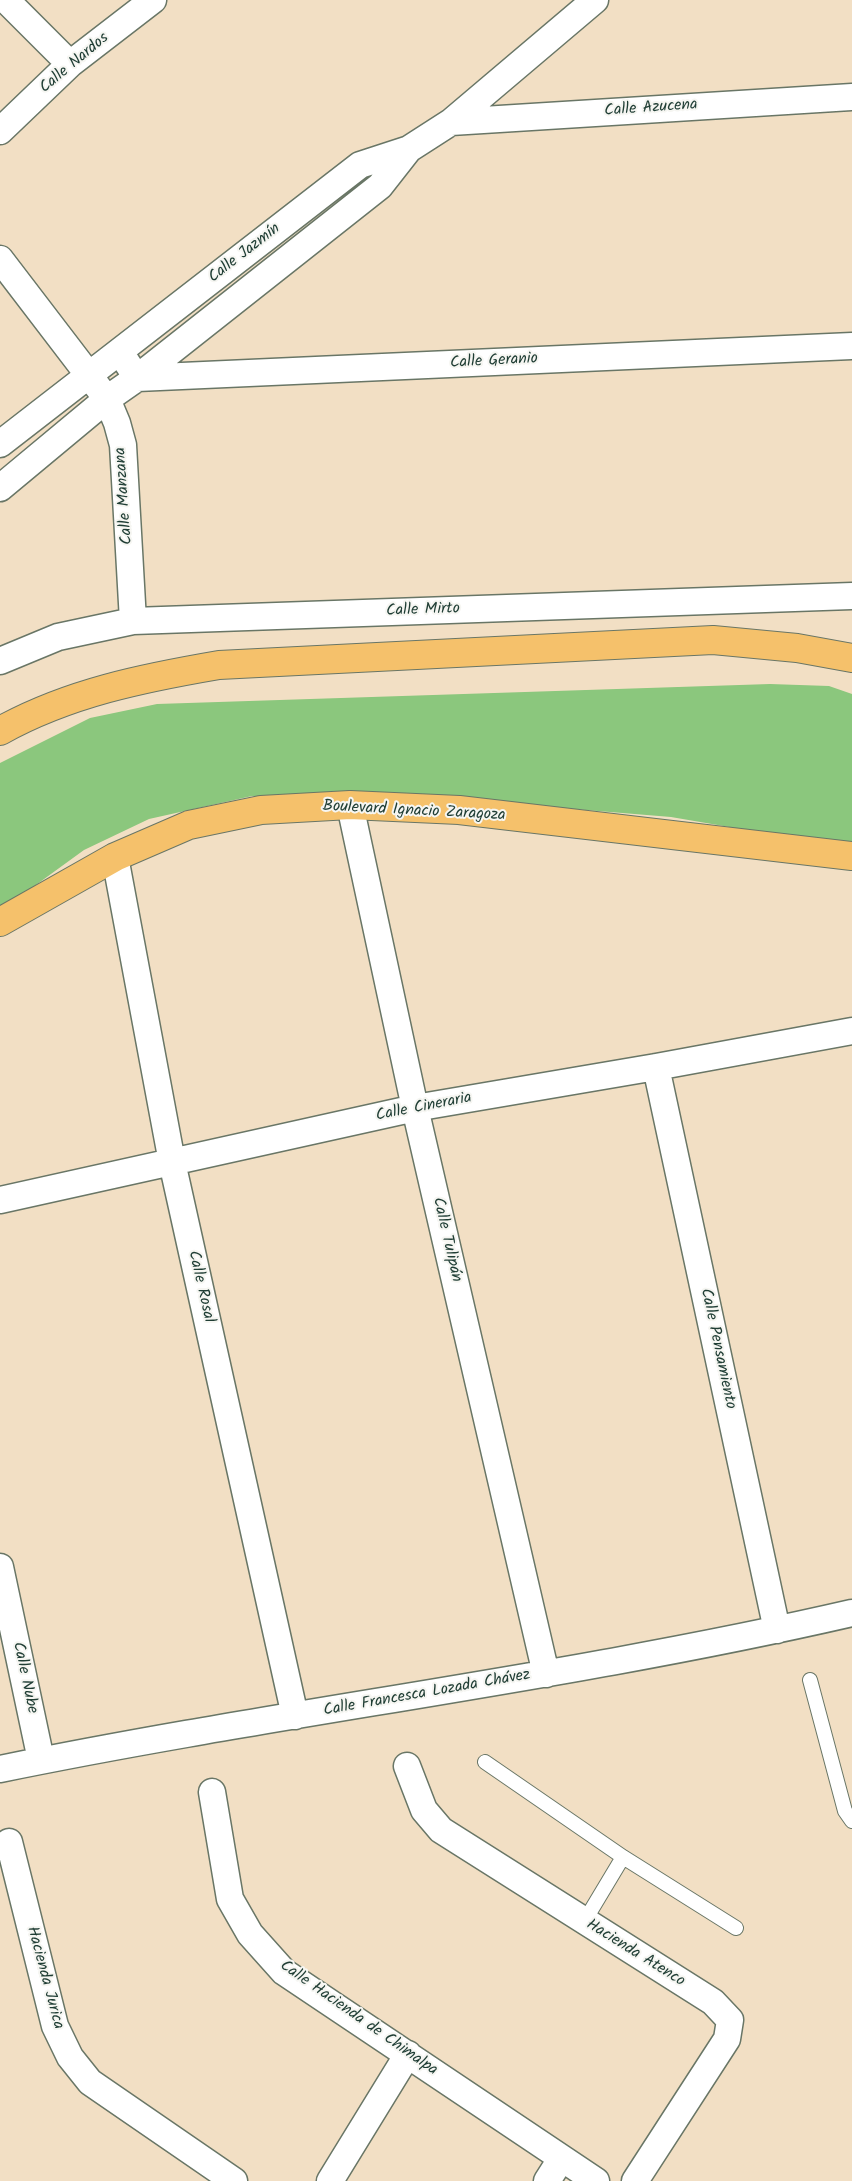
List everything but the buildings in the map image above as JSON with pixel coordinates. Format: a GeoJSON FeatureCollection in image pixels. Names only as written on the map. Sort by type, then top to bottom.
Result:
{"type":"FeatureCollection","features":[{"type":"Feature","properties":{"kind":"main road"},"geometry":{"type":"LineString","coordinates":[[0,731],[18,721],[95,690],[146,677],[219,664],[713,640],[797,648],[852,658]]}},
{"type":"Feature","properties":{"kind":"main road","name":"Boulevard Ignacio Zaragoza"},"geometry":{"type":"LineString","coordinates":[[0,922],[115,857],[198,823],[261,810],[350,805],[459,810],[852,856]]}},
{"type":"Feature","properties":{"kind":"street"},"geometry":{"type":"LineString","coordinates":[[6,0],[70,64]]}},
{"type":"Feature","properties":{"kind":"street","name":"Calle Nardos"},"geometry":{"type":"LineString","coordinates":[[0,131],[70,64],[153,0]]}},
{"type":"Feature","properties":{"kind":"street","name":"Calle Jazmín"},"geometry":{"type":"LineString","coordinates":[[0,444],[360,165],[408,149],[451,122],[595,0]]}},
{"type":"Feature","properties":{"kind":"street","name":"Calle Azucena"},"geometry":{"type":"LineString","coordinates":[[451,122],[852,97]]}},
{"type":"Feature","properties":{"kind":"street","name":"Calle Jazmín"},"geometry":{"type":"LineString","coordinates":[[0,488],[106,400],[137,378],[380,186],[408,149]]}},
{"type":"Feature","properties":{"kind":"street","name":"Calle Manzana"},"geometry":{"type":"LineString","coordinates":[[0,259],[90,376],[106,400],[117,423],[123,445],[133,621]]}},
{"type":"Feature","properties":{"kind":"street","name":"Calle Geranio"},"geometry":{"type":"LineString","coordinates":[[137,378],[852,346]]}},
{"type":"Feature","properties":{"kind":"street"},"geometry":{"type":"LineString","coordinates":[[120,352],[137,378]]}},
{"type":"Feature","properties":{"kind":"street","name":"Calle Mirto"},"geometry":{"type":"LineString","coordinates":[[0,660],[58,637],[133,621],[852,596]]}},
{"type":"Feature","properties":{"kind":"street","name":"Calle Tulipán"},"geometry":{"type":"LineString","coordinates":[[350,805],[415,1108],[546,1674]]}},
{"type":"Feature","properties":{"kind":"street","name":"Calle Rosal"},"geometry":{"type":"LineString","coordinates":[[115,857],[172,1162],[295,1716]]}},
{"type":"Feature","properties":{"kind":"street","name":"Calle Cineraria"},"geometry":{"type":"LineString","coordinates":[[0,1200],[415,1108],[852,1031]]}},
{"type":"Feature","properties":{"kind":"street","name":"Calle Pensamiento"},"geometry":{"type":"LineString","coordinates":[[656,1067],[777,1630]]}},
{"type":"Feature","properties":{"kind":"street","name":"Calle Nube"},"geometry":{"type":"LineString","coordinates":[[0,1567],[41,1760]]}},
{"type":"Feature","properties":{"kind":"street","name":"Calle Francesca Lozada Chávez"},"geometry":{"type":"LineString","coordinates":[[0,1769],[196,1731],[546,1674],[777,1630],[852,1613]]}},
{"type":"Feature","properties":{"kind":"street","name":"Hacienda Atenco"},"geometry":{"type":"LineString","coordinates":[[407,1766],[424,1810],[441,1830],[713,2002],[730,2020],[727,2040],[635,2181]]}},
{"type":"Feature","properties":{"kind":"street","name":"Calle Hacienda de Chimalpa"},"geometry":{"type":"LineString","coordinates":[[212,1792],[230,1899],[250,1934],[284,1972],[596,2181]]}},
{"type":"Feature","properties":{"kind":"street","name":"Hacienda Jurica"},"geometry":{"type":"LineString","coordinates":[[9,1842],[55,2026],[70,2057],[90,2082],[234,2181]]}},
{"type":"Feature","properties":{"kind":"street"},"geometry":{"type":"LineString","coordinates":[[330,2181],[408,2054]]}},
{"type":"Feature","properties":{"kind":"street"},"geometry":{"type":"LineString","coordinates":[[547,2181],[562,2159]]}},
{"type":"Feature","properties":{"kind":"lane"},"geometry":{"type":"LineString","coordinates":[[810,1680],[845,1811],[852,1821]]}},
{"type":"Feature","properties":{"kind":"lane"},"geometry":{"type":"LineString","coordinates":[[485,1762],[623,1857],[736,1928]]}},
{"type":"Feature","properties":{"kind":"lane"},"geometry":{"type":"LineString","coordinates":[[584,1922],[623,1857]]}},
{"type":"Feature","properties":{"kind":"green space"},"geometry":{"type":"Polygon","coordinates":[[[770,684],[829,686],[852,694],[852,848],[671,817],[464,800],[252,796],[149,819],[84,850],[0,911],[0,763],[90,718],[157,704],[770,684]]]}}]}
